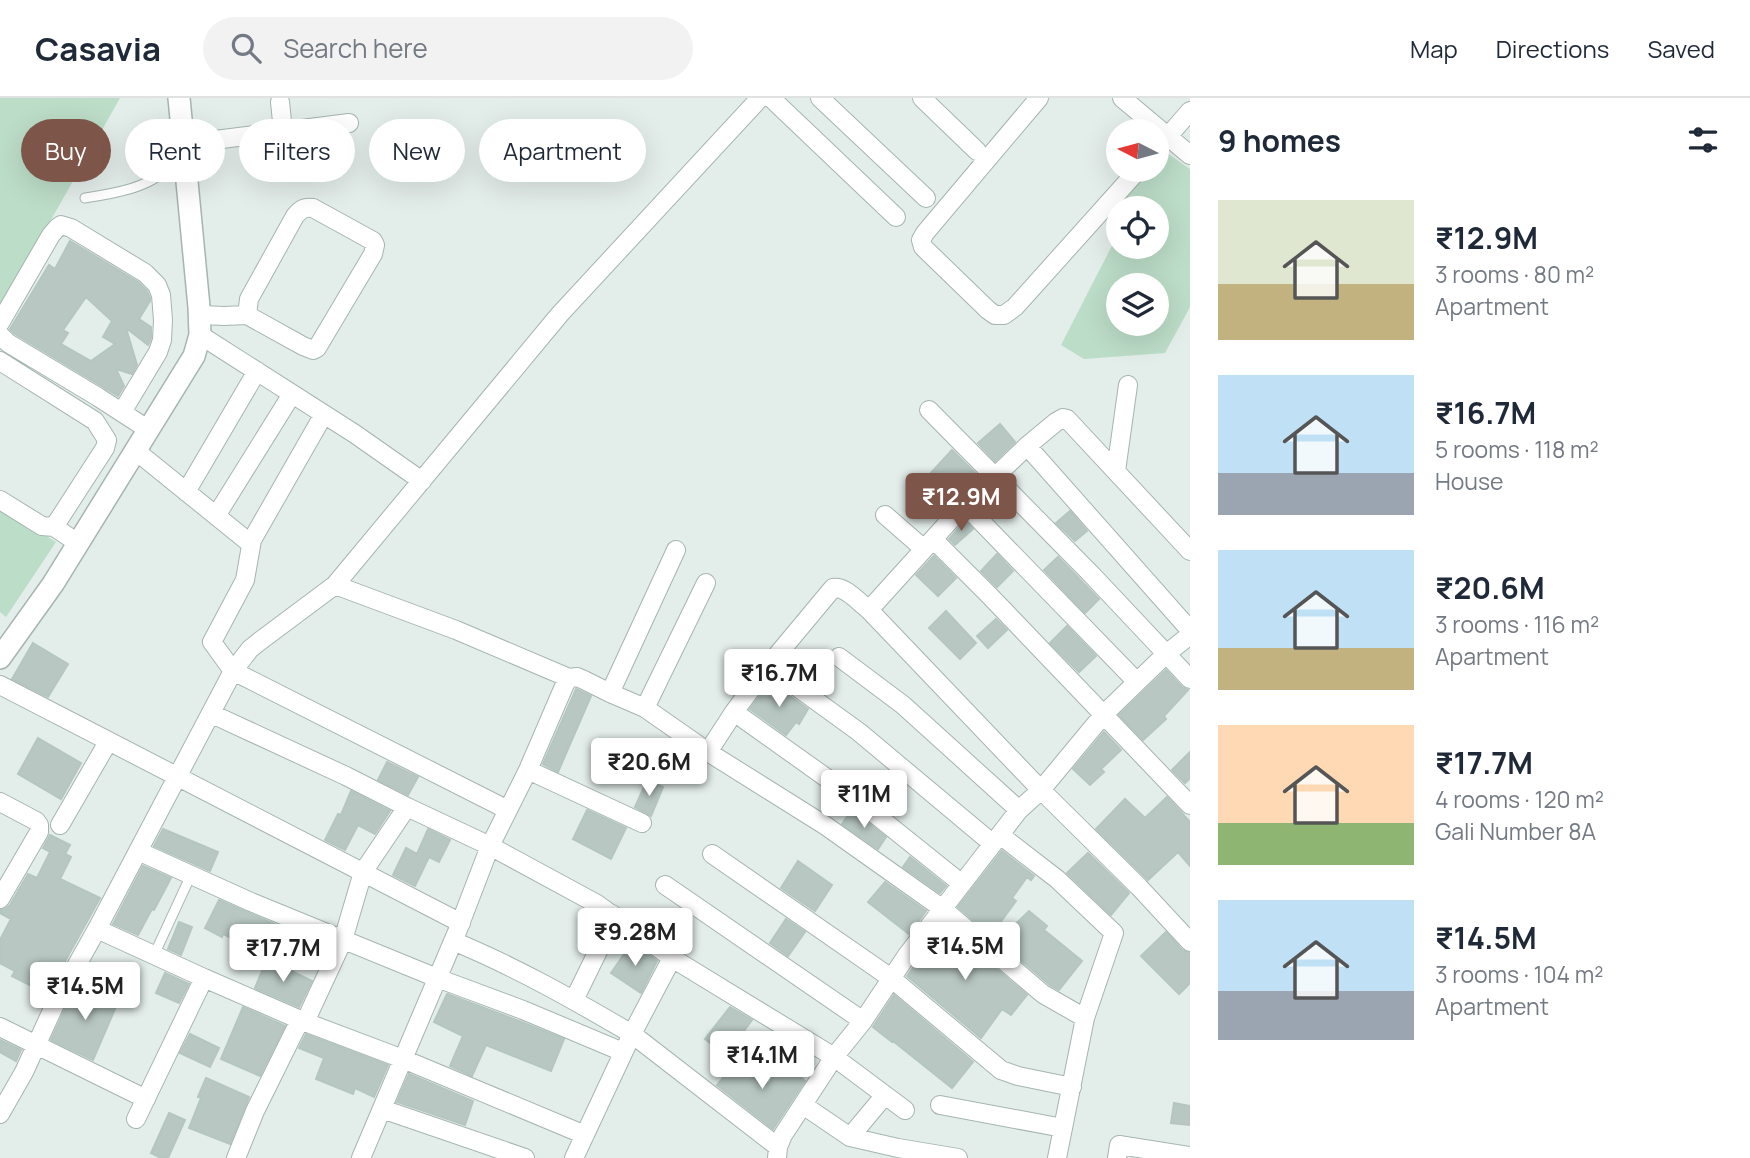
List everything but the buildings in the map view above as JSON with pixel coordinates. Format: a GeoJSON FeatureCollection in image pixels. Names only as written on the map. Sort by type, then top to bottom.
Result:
{"type":"FeatureCollection","features":[{"type":"Feature","properties":{"kind":"street"},"geometry":{"type":"LineString","coordinates":[[179,98],[181,119]]}},
{"type":"Feature","properties":{"kind":"street"},"geometry":{"type":"LineString","coordinates":[[0,1114],[37,1045],[55,1004],[233,671],[250,649],[335,584],[560,314],[760,98]]}},
{"type":"Feature","properties":{"kind":"street"},"geometry":{"type":"LineString","coordinates":[[771,98],[896,218]]}},
{"type":"Feature","properties":{"kind":"street"},"geometry":{"type":"LineString","coordinates":[[820,98],[926,198]]}},
{"type":"Feature","properties":{"kind":"street"},"geometry":{"type":"LineString","coordinates":[[922,98],[977,151]]}},
{"type":"Feature","properties":{"kind":"street"},"geometry":{"type":"LineString","coordinates":[[1039,98],[921,240],[923,247],[988,310],[995,315],[1004,315],[1016,307],[1127,182]]}},
{"type":"Feature","properties":{"kind":"street"},"geometry":{"type":"LineString","coordinates":[[1122,98],[1141,119]]}},
{"type":"Feature","properties":{"kind":"street"},"geometry":{"type":"LineString","coordinates":[[280,102],[282,119]]}},
{"type":"Feature","properties":{"kind":"street"},"geometry":{"type":"LineString","coordinates":[[1169,135],[1190,111]]}},
{"type":"Feature","properties":{"kind":"street"},"geometry":{"type":"LineString","coordinates":[[1169,146],[1190,155]]}},
{"type":"Feature","properties":{"kind":"street"},"geometry":{"type":"LineString","coordinates":[[0,658],[53,584],[194,356],[200,325],[187,182]]}},
{"type":"Feature","properties":{"kind":"street"},"geometry":{"type":"LineString","coordinates":[[200,325],[224,316],[247,315],[313,350],[317,348],[373,254],[375,245],[313,208],[300,209],[249,299],[247,315]]}},
{"type":"Feature","properties":{"kind":"street"},"geometry":{"type":"LineString","coordinates":[[0,323],[51,235],[61,225],[71,228],[145,273],[157,285],[161,295],[162,340],[158,352],[122,412]]}},
{"type":"Feature","properties":{"kind":"street"},"geometry":{"type":"LineString","coordinates":[[200,325],[257,371],[422,481]]}},
{"type":"Feature","properties":{"kind":"street"},"geometry":{"type":"LineString","coordinates":[[0,335],[3,340],[149,430]]}},
{"type":"Feature","properties":{"kind":"street"},"geometry":{"type":"LineString","coordinates":[[0,361],[95,421],[107,440],[105,448],[54,527]]}},
{"type":"Feature","properties":{"kind":"street"},"geometry":{"type":"LineString","coordinates":[[186,492],[257,371]]}},
{"type":"Feature","properties":{"kind":"street"},"geometry":{"type":"LineString","coordinates":[[1116,471],[1128,386]]}},
{"type":"Feature","properties":{"kind":"street"},"geometry":{"type":"LineString","coordinates":[[216,516],[292,394]]}},
{"type":"Feature","properties":{"kind":"street"},"geometry":{"type":"LineString","coordinates":[[929,410],[1190,679]]}},
{"type":"Feature","properties":{"kind":"street"},"geometry":{"type":"LineString","coordinates":[[324,414],[252,540],[245,580],[212,642],[233,671],[508,810]]}},
{"type":"Feature","properties":{"kind":"street"},"geometry":{"type":"LineString","coordinates":[[869,610],[965,505],[1027,446],[1063,418],[1067,419],[1190,551]]}},
{"type":"Feature","properties":{"kind":"street"},"geometry":{"type":"LineString","coordinates":[[1027,446],[1190,629]]}},
{"type":"Feature","properties":{"kind":"street"},"geometry":{"type":"LineString","coordinates":[[136,451],[251,544]]}},
{"type":"Feature","properties":{"kind":"street"},"geometry":{"type":"LineString","coordinates":[[0,500],[42,526],[54,527],[78,543]]}},
{"type":"Feature","properties":{"kind":"street"},"geometry":{"type":"LineString","coordinates":[[965,505],[1137,682]]}},
{"type":"Feature","properties":{"kind":"street"},"geometry":{"type":"LineString","coordinates":[[885,515],[928,544],[989,595],[1190,805]]}},
{"type":"Feature","properties":{"kind":"street"},"geometry":{"type":"LineString","coordinates":[[610,693],[677,550]]}},
{"type":"Feature","properties":{"kind":"street"},"geometry":{"type":"LineString","coordinates":[[645,708],[706,583]]}},
{"type":"Feature","properties":{"kind":"street"},"geometry":{"type":"LineString","coordinates":[[335,584],[456,630],[569,678],[577,677],[645,708],[708,752],[826,826],[943,909],[1043,994],[1085,1018]]}},
{"type":"Feature","properties":{"kind":"street"},"geometry":{"type":"LineString","coordinates":[[708,752],[768,666],[832,588],[837,586],[869,610],[1190,942]]}},
{"type":"Feature","properties":{"kind":"street"},"geometry":{"type":"LineString","coordinates":[[453,941],[574,1000],[632,1034],[777,1152],[783,1135],[834,1057],[1019,810],[1041,790],[1104,714],[1166,654],[1190,635]]}},
{"type":"Feature","properties":{"kind":"street"},"geometry":{"type":"LineString","coordinates":[[839,657],[903,705],[1019,810]]}},
{"type":"Feature","properties":{"kind":"street"},"geometry":{"type":"LineString","coordinates":[[768,666],[859,732],[996,840],[1057,879],[1114,933],[1085,1018],[1057,1158]]}},
{"type":"Feature","properties":{"kind":"street"},"geometry":{"type":"LineString","coordinates":[[361,1158],[461,923],[489,846],[528,770],[569,678]]}},
{"type":"Feature","properties":{"kind":"street"},"geometry":{"type":"LineString","coordinates":[[0,685],[461,923]]}},
{"type":"Feature","properties":{"kind":"street"},"geometry":{"type":"LineString","coordinates":[[734,712],[856,799],[962,884]]}},
{"type":"Feature","properties":{"kind":"street"},"geometry":{"type":"LineString","coordinates":[[212,714],[489,846],[597,904],[672,958],[834,1057],[905,1110]]}},
{"type":"Feature","properties":{"kind":"street"},"geometry":{"type":"LineString","coordinates":[[60,825],[108,742]]}},
{"type":"Feature","properties":{"kind":"street"},"geometry":{"type":"LineString","coordinates":[[528,770],[642,823]]}},
{"type":"Feature","properties":{"kind":"street"},"geometry":{"type":"LineString","coordinates":[[0,802],[40,825],[39,832],[3,889]]}},
{"type":"Feature","properties":{"kind":"street"},"geometry":{"type":"LineString","coordinates":[[236,1158],[255,1111],[344,940],[363,872],[407,807]]}},
{"type":"Feature","properties":{"kind":"street"},"geometry":{"type":"LineString","coordinates":[[138,851],[251,902],[623,1052]]}},
{"type":"Feature","properties":{"kind":"street"},"geometry":{"type":"LineString","coordinates":[[712,854],[891,978],[1001,1070],[1072,1087]]}},
{"type":"Feature","properties":{"kind":"street"},"geometry":{"type":"LineString","coordinates":[[665,885],[863,1021]]}},
{"type":"Feature","properties":{"kind":"street"},"geometry":{"type":"LineString","coordinates":[[574,1000],[598,951],[612,914]]}},
{"type":"Feature","properties":{"kind":"street"},"geometry":{"type":"LineString","coordinates":[[97,929],[302,1021],[403,1059],[585,1135]]}},
{"type":"Feature","properties":{"kind":"street"},"geometry":{"type":"LineString","coordinates":[[574,1158],[623,1052],[672,958]]}},
{"type":"Feature","properties":{"kind":"street"},"geometry":{"type":"LineString","coordinates":[[136,1119],[204,978]]}},
{"type":"Feature","properties":{"kind":"street"},"geometry":{"type":"LineString","coordinates":[[0,1027],[146,1099]]}},
{"type":"Feature","properties":{"kind":"street"},"geometry":{"type":"LineString","coordinates":[[850,1137],[885,1095]]}},
{"type":"Feature","properties":{"kind":"street"},"geometry":{"type":"LineString","coordinates":[[803,1105],[850,1137],[958,1158]]}},
{"type":"Feature","properties":{"kind":"street"},"geometry":{"type":"LineString","coordinates":[[940,1105],[1063,1128]]}},
{"type":"Feature","properties":{"kind":"street"},"geometry":{"type":"LineString","coordinates":[[382,1109],[525,1158]]}},
{"type":"Feature","properties":{"kind":"street"},"geometry":{"type":"LineString","coordinates":[[1117,1158],[1119,1145],[1190,1156]]}},
{"type":"Feature","properties":{"kind":"lane"},"geometry":{"type":"LineString","coordinates":[[85,198],[128,190],[146,182]]}},
{"type":"Feature","properties":{"kind":"lane"},"geometry":{"type":"LineString","coordinates":[[154,955],[191,875]]}},
{"type":"Feature","properties":{"kind":"green space"},"geometry":{"type":"Polygon","coordinates":[[[0,98],[120,98],[108,119],[21,119],[21,182],[72,182],[0,310],[0,98]]]}},
{"type":"Feature","properties":{"kind":"green space"},"geometry":{"type":"Polygon","coordinates":[[[1169,154],[1190,169],[1190,307],[1165,353],[1084,359],[1061,345],[1106,257],[1169,259],[1169,196],[1126,196],[1138,182],[1169,182],[1169,154]]]}},
{"type":"Feature","properties":{"kind":"green space"},"geometry":{"type":"Polygon","coordinates":[[[0,507],[56,542],[6,617],[0,612],[0,507]]]}}]}
